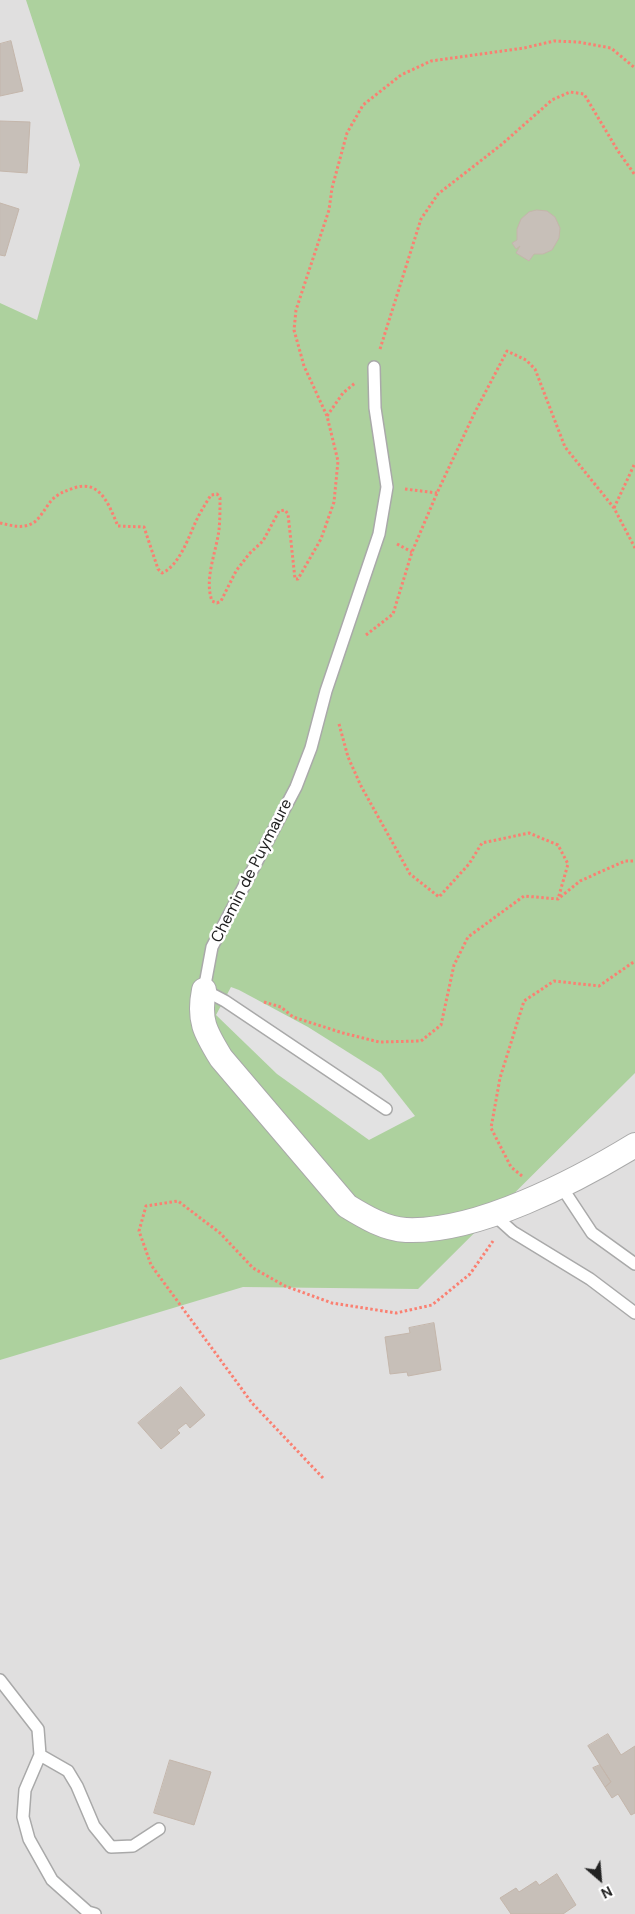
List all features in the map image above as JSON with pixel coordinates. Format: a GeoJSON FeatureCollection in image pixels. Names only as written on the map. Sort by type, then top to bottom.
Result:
{"type":"FeatureCollection","features":[{"type":"Feature","properties":{"kind":"street","name":"Chemin de Puymaure"},"geometry":{"type":"LineString","coordinates":[[204,990],[201,1006],[202,1022],[221,1058],[347,1206],[386,1226],[405,1230],[433,1229],[468,1222],[493,1214],[552,1190],[635,1145]]}},
{"type":"Feature","properties":{"kind":"lane","name":"Chemin de Puymaure"},"geometry":{"type":"LineString","coordinates":[[204,990],[212,947],[296,787],[311,748],[326,691],[379,534],[387,487],[375,408],[374,367]]}},
{"type":"Feature","properties":{"kind":"lane"},"geometry":{"type":"LineString","coordinates":[[204,990],[225,1001],[386,1109]]}},
{"type":"Feature","properties":{"kind":"lane"},"geometry":{"type":"LineString","coordinates":[[552,1190],[592,1233],[635,1264]]}},
{"type":"Feature","properties":{"kind":"lane"},"geometry":{"type":"LineString","coordinates":[[493,1214],[513,1232],[590,1280],[635,1313]]}},
{"type":"Feature","properties":{"kind":"lane"},"geometry":{"type":"LineString","coordinates":[[0,1680],[38,1729],[40,1755],[25,1790],[24,1817],[30,1840],[52,1880],[88,1912],[95,1914]]}},
{"type":"Feature","properties":{"kind":"lane"},"geometry":{"type":"LineString","coordinates":[[40,1755],[68,1771],[77,1786],[94,1826],[111,1847],[133,1846],[159,1829]]}},
{"type":"Feature","properties":{"kind":"path"},"geometry":{"type":"LineString","coordinates":[[0,523],[23,527],[33,524],[52,500],[62,491],[82,485],[96,489],[105,497],[118,526],[144,527],[158,569],[162,574],[167,571],[182,553],[199,515],[212,495],[218,494],[220,498],[219,530],[209,582],[212,601],[217,604],[221,601],[236,571],[249,554],[263,541],[279,511],[285,510],[288,514],[295,579],[298,580],[321,539],[334,502],[338,461],[327,416],[304,366],[294,330],[296,310],[329,210],[332,188],[347,133],[363,104],[401,75],[431,61],[524,48],[554,41],[578,42],[611,48],[635,68]]}},
{"type":"Feature","properties":{"kind":"path"},"geometry":{"type":"LineString","coordinates":[[327,416],[342,393],[374,367],[421,219],[438,194],[501,145],[552,100],[570,92],[584,94],[618,151],[635,175]]}},
{"type":"Feature","properties":{"kind":"path"},"geometry":{"type":"LineString","coordinates":[[337,657],[393,614],[412,552],[437,494],[474,414],[507,351],[526,360],[535,369],[565,447],[614,508],[635,548]]}},
{"type":"Feature","properties":{"kind":"path"},"geometry":{"type":"LineString","coordinates":[[614,508],[635,463]]}},
{"type":"Feature","properties":{"kind":"path"},"geometry":{"type":"LineString","coordinates":[[387,487],[437,494]]}},
{"type":"Feature","properties":{"kind":"path"},"geometry":{"type":"LineString","coordinates":[[326,691],[336,715],[348,757],[361,786],[410,874],[439,897],[469,864],[482,843],[529,833],[558,845],[568,864],[558,899]]}},
{"type":"Feature","properties":{"kind":"path"},"geometry":{"type":"LineString","coordinates":[[225,1001],[260,1000],[281,1007],[293,1017],[379,1042],[421,1041],[441,1025],[454,965],[468,937],[524,896],[558,899],[580,881],[626,861],[635,861]]}},
{"type":"Feature","properties":{"kind":"path"},"geometry":{"type":"LineString","coordinates":[[552,1190],[511,1167],[490,1128],[500,1078],[524,1001],[554,981],[599,986],[635,961]]}},
{"type":"Feature","properties":{"kind":"path"},"geometry":{"type":"LineString","coordinates":[[323,1478],[252,1403],[151,1265],[139,1231],[146,1206],[178,1201],[220,1233],[253,1268],[286,1286],[332,1303],[396,1313],[432,1305],[470,1274],[494,1239]]}},
{"type":"Feature","properties":{"kind":"shaded area"},"geometry":{"type":"Polygon","coordinates":[[[0,0],[635,0],[635,1914],[0,1914],[0,0]]]}},
{"type":"Feature","properties":{"kind":"shaded area"},"geometry":{"type":"Polygon","coordinates":[[[231,987],[308,1027],[381,1073],[415,1116],[369,1140],[277,1074],[216,1015],[231,987]]]}},
{"type":"Feature","properties":{"kind":"green space"},"geometry":{"type":"Polygon","coordinates":[[[26,0],[635,0],[635,1073],[418,1289],[243,1287],[0,1360],[0,303],[37,320],[80,165],[26,0]]]}},
{"type":"Feature","properties":{"kind":"building"},"geometry":{"type":"Polygon","coordinates":[[[11,41],[23,91],[0,96],[0,44],[11,41]]]}},
{"type":"Feature","properties":{"kind":"building"},"geometry":{"type":"Polygon","coordinates":[[[0,121],[30,122],[27,173],[0,171],[0,121]]]}},
{"type":"Feature","properties":{"kind":"building"},"geometry":{"type":"Polygon","coordinates":[[[0,203],[19,209],[5,256],[0,255],[0,203]]]}},
{"type":"Feature","properties":{"kind":"building"},"geometry":{"type":"Polygon","coordinates":[[[537,210],[547,211],[555,217],[560,228],[559,238],[552,250],[543,254],[534,254],[529,261],[516,253],[520,246],[516,249],[512,243],[517,240],[517,229],[521,219],[529,212],[537,210]]]}},
{"type":"Feature","properties":{"kind":"building"},"geometry":{"type":"Polygon","coordinates":[[[434,1323],[441,1370],[408,1376],[407,1372],[390,1374],[385,1337],[410,1333],[409,1328],[434,1323]]]}},
{"type":"Feature","properties":{"kind":"building"},"geometry":{"type":"Polygon","coordinates":[[[181,1387],[205,1415],[190,1428],[186,1423],[177,1430],[180,1433],[161,1449],[138,1423],[181,1387]]]}},
{"type":"Feature","properties":{"kind":"building"},"geometry":{"type":"Polygon","coordinates":[[[608,1734],[621,1755],[635,1746],[635,1813],[631,1815],[618,1794],[612,1798],[605,1787],[611,1782],[588,1746],[608,1734]]]}},
{"type":"Feature","properties":{"kind":"building"},"geometry":{"type":"Polygon","coordinates":[[[170,1760],[211,1772],[194,1825],[154,1813],[170,1760]]]}},
{"type":"Feature","properties":{"kind":"building"},"geometry":{"type":"Polygon","coordinates":[[[600,1765],[611,1782],[605,1787],[593,1768],[600,1765]]]}},
{"type":"Feature","properties":{"kind":"building"},"geometry":{"type":"Polygon","coordinates":[[[557,1874],[576,1905],[563,1914],[511,1914],[500,1898],[516,1888],[519,1892],[536,1881],[539,1885],[557,1874]]]}}]}
